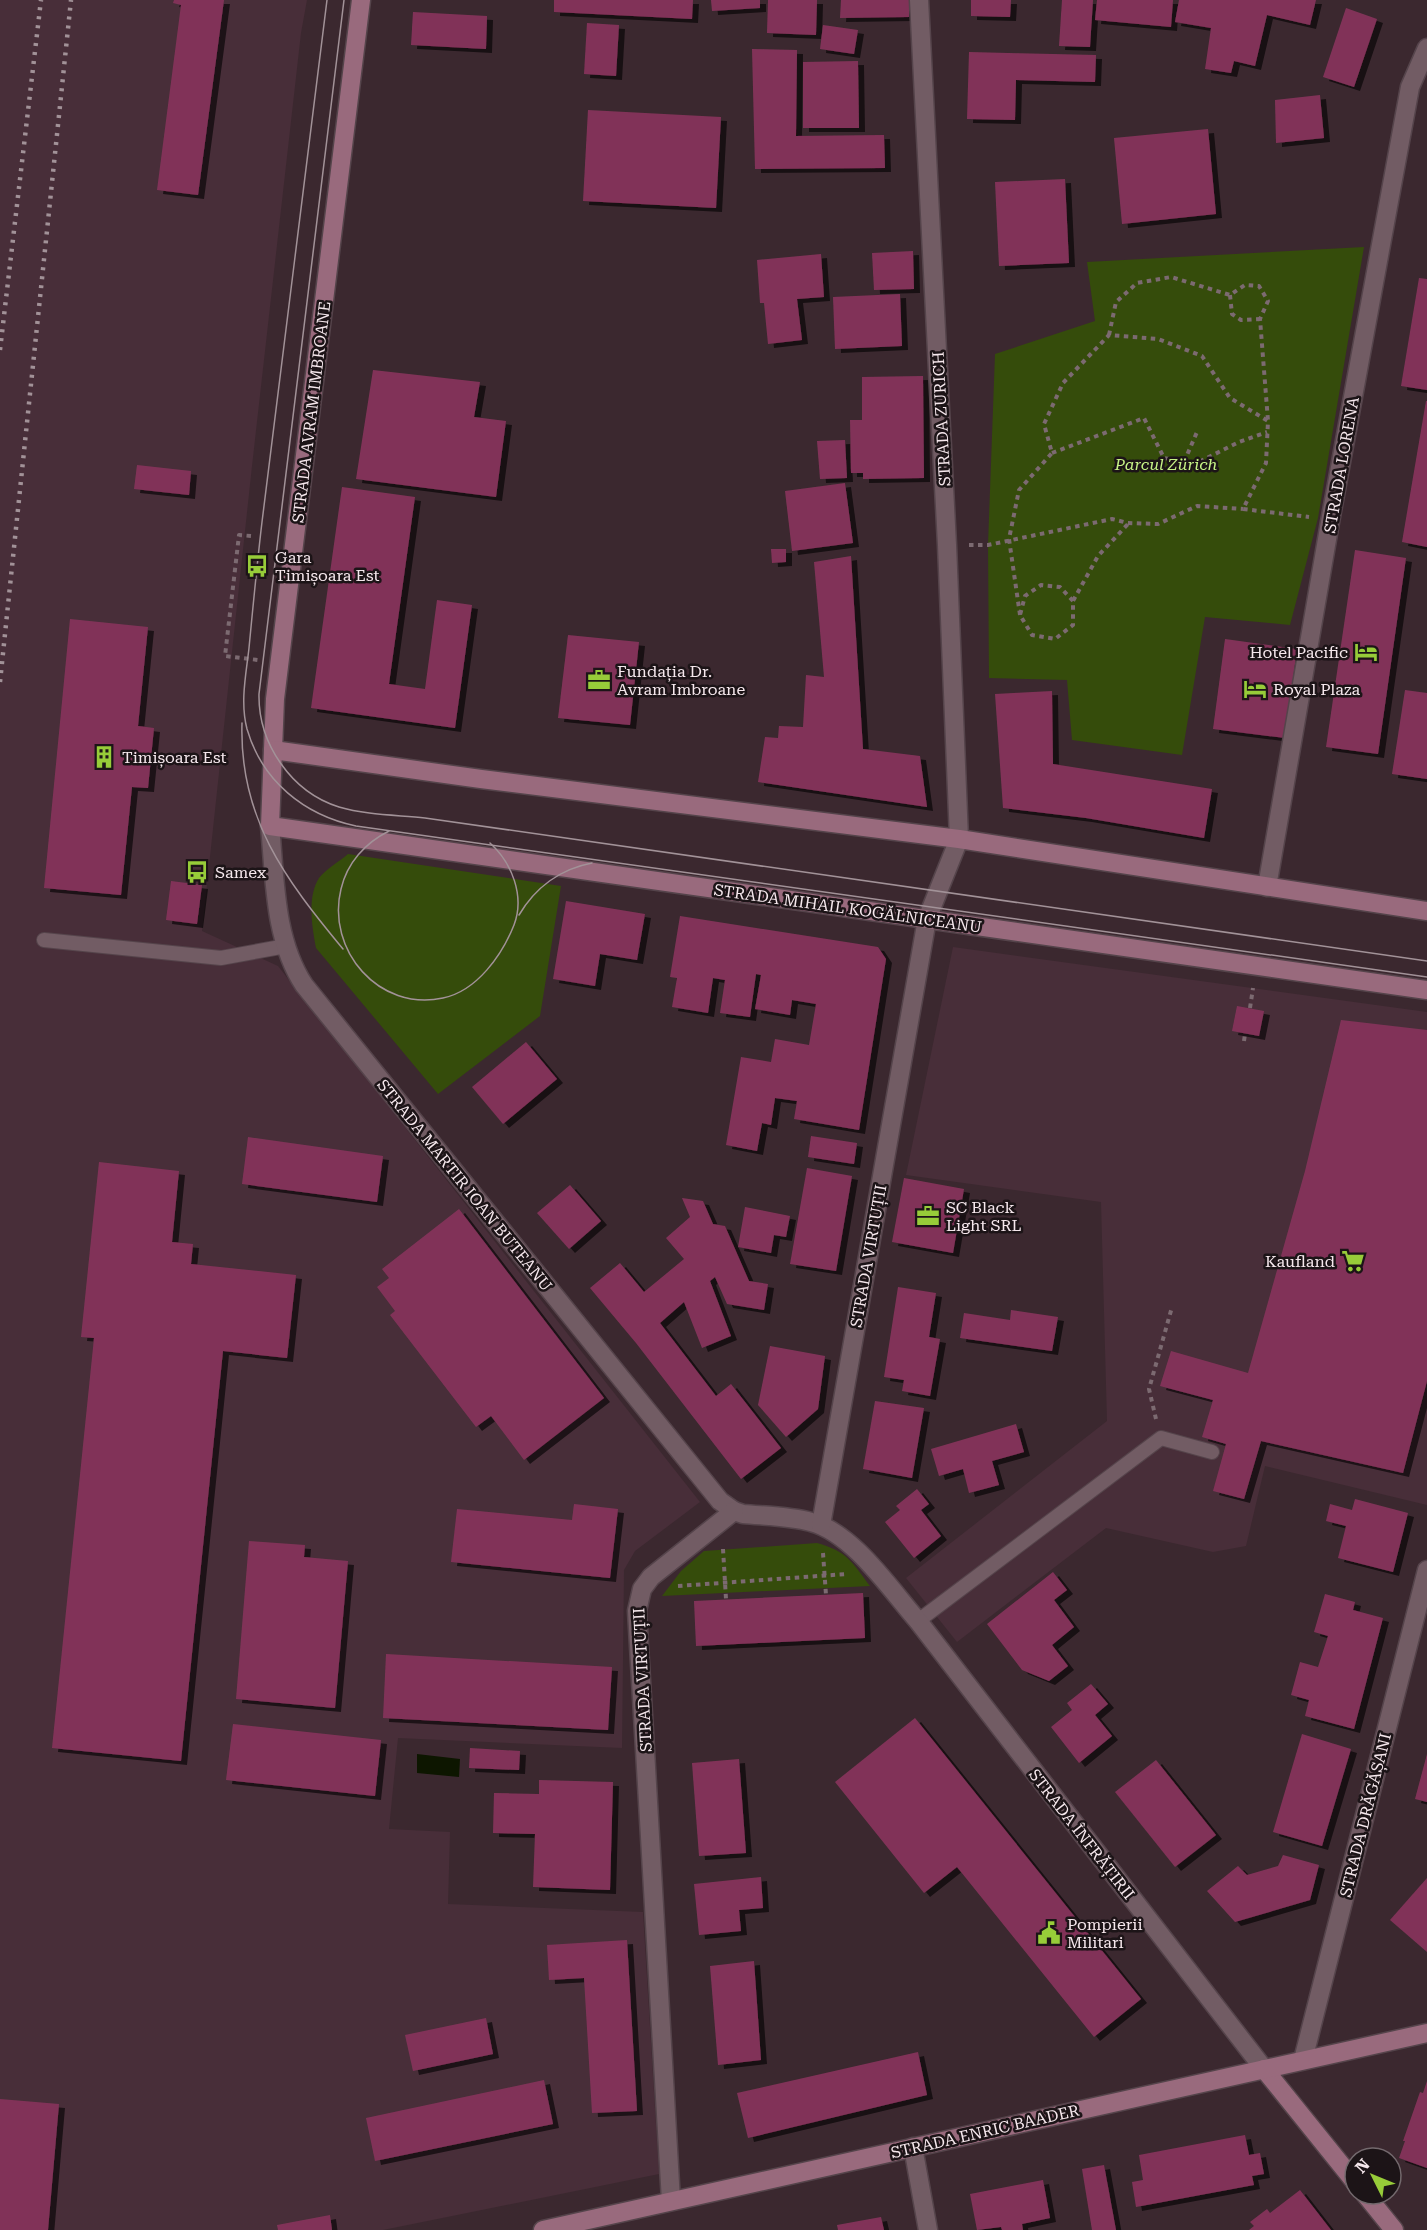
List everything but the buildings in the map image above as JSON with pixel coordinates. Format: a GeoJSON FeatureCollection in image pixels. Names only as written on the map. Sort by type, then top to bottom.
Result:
{"type":"FeatureCollection","features":[{"type":"Feature","properties":{"kind":"street","name":"STRADA AVRAM IMBROANE"},"geometry":{"type":"LineString","coordinates":[[270,826],[280,662],[361,0]]}},
{"type":"Feature","properties":{"kind":"street","name":"STRADA ZURICH"},"geometry":{"type":"LineString","coordinates":[[919,0],[947,545],[959,839]]}},
{"type":"Feature","properties":{"kind":"street","name":"STRADA LORENA"},"geometry":{"type":"LineString","coordinates":[[1267,886],[1330,522],[1410,87],[1427,48]]}},
{"type":"Feature","properties":{"kind":"street"},"geometry":{"type":"LineString","coordinates":[[273,750],[959,839],[1427,911]]}},
{"type":"Feature","properties":{"kind":"street","name":"STRADA MIHAIL KOGĂLNICEANU"},"geometry":{"type":"LineString","coordinates":[[270,826],[1427,990]]}},
{"type":"Feature","properties":{"kind":"street","name":"STRADA MARTIR IOAN BUTEANU"},"geometry":{"type":"LineString","coordinates":[[270,826],[279,915],[295,972],[709,1489],[727,1516]]}},
{"type":"Feature","properties":{"kind":"street","name":"STRADA VIRTUȚII"},"geometry":{"type":"LineString","coordinates":[[821,1525],[927,919],[959,839]]}},
{"type":"Feature","properties":{"kind":"street"},"geometry":{"type":"LineString","coordinates":[[727,1516],[743,1514],[810,1521],[821,1525]]}},
{"type":"Feature","properties":{"kind":"street","name":"STRADA VIRTUȚII"},"geometry":{"type":"LineString","coordinates":[[671,2202],[637,1611],[642,1589],[651,1577],[727,1516]]}},
{"type":"Feature","properties":{"kind":"street","name":"STRADA ÎNFRĂȚIRII"},"geometry":{"type":"LineString","coordinates":[[821,1525],[850,1545],[918,1621],[1343,2167]]}},
{"type":"Feature","properties":{"kind":"street","name":"STRADA DRĂGĂȘANI"},"geometry":{"type":"LineString","coordinates":[[1303,2060],[1427,1570]]}},
{"type":"Feature","properties":{"kind":"street","name":"STRADA ENRIC BAADER"},"geometry":{"type":"LineString","coordinates":[[543,2230],[1427,2033]]}},
{"type":"Feature","properties":{"kind":"street"},"geometry":{"type":"LineString","coordinates":[[913,2147],[928,2230]]}},
{"type":"Feature","properties":{"kind":"street"},"geometry":{"type":"LineString","coordinates":[[1375,2206],[1394,2230]]}},
{"type":"Feature","properties":{"kind":"lane"},"geometry":{"type":"LineString","coordinates":[[44,940],[221,958],[286,946]]}},
{"type":"Feature","properties":{"kind":"lane"},"geometry":{"type":"LineString","coordinates":[[918,1621],[1161,1438],[1212,1452]]}},
{"type":"Feature","properties":{"kind":"path"},"geometry":{"type":"LineString","coordinates":[[1052,453],[1044,424],[1063,383],[1109,335],[1116,302],[1137,283],[1171,277],[1230,295]]}},
{"type":"Feature","properties":{"kind":"path"},"geometry":{"type":"LineString","coordinates":[[1230,295],[1245,285],[1259,286],[1268,301],[1260,319],[1268,421],[1266,463],[1243,509]]}},
{"type":"Feature","properties":{"kind":"path"},"geometry":{"type":"LineString","coordinates":[[1230,295],[1232,314],[1241,320],[1260,319]]}},
{"type":"Feature","properties":{"kind":"path"},"geometry":{"type":"LineString","coordinates":[[1109,335],[1158,339],[1202,356],[1230,398],[1268,421]]}},
{"type":"Feature","properties":{"kind":"path"},"geometry":{"type":"LineString","coordinates":[[1128,524],[1098,555],[1073,601],[1073,624],[1055,639],[1032,635],[1020,615],[1010,539],[1019,490],[1052,453],[1143,418],[1164,458],[1195,464],[1239,442],[1267,432]]}},
{"type":"Feature","properties":{"kind":"path"},"geometry":{"type":"LineString","coordinates":[[1184,462],[1197,432]]}},
{"type":"Feature","properties":{"kind":"path"},"geometry":{"type":"LineString","coordinates":[[947,545],[988,545],[1112,519],[1128,524],[1158,524],[1197,506],[1318,518],[1330,522]]}},
{"type":"Feature","properties":{"kind":"path"},"geometry":{"type":"LineString","coordinates":[[251,536],[238,535],[225,656],[280,662]]}},
{"type":"Feature","properties":{"kind":"path"},"geometry":{"type":"LineString","coordinates":[[1020,615],[1025,596],[1041,585],[1060,587],[1073,601]]}},
{"type":"Feature","properties":{"kind":"path"},"geometry":{"type":"LineString","coordinates":[[1244,1041],[1245,1034]]}},
{"type":"Feature","properties":{"kind":"path"},"geometry":{"type":"LineString","coordinates":[[1161,1438],[1149,1389],[1172,1307]]}},
{"type":"Feature","properties":{"kind":"path"},"geometry":{"type":"LineString","coordinates":[[726,1599],[727,1516]]}},
{"type":"Feature","properties":{"kind":"path"},"geometry":{"type":"LineString","coordinates":[[821,1525],[826,1595]]}},
{"type":"Feature","properties":{"kind":"path"},"geometry":{"type":"LineString","coordinates":[[642,1589],[875,1572]]}},
{"type":"Feature","properties":{"kind":"shaded area"},"geometry":{"type":"Polygon","coordinates":[[[0,0],[307,0],[301,33],[252,466],[202,931],[278,966],[700,1502],[635,1551],[624,1570],[622,1748],[398,1738],[389,1829],[450,1832],[448,1904],[643,1912],[659,2174],[383,2230],[0,2230],[0,0]]]}},
{"type":"Feature","properties":{"kind":"shaded area"},"geometry":{"type":"Polygon","coordinates":[[[953,947],[1427,1012],[1427,1505],[1265,1466],[1246,1546],[1213,1552],[1106,1528],[957,1642],[906,1578],[1107,1421],[1101,1202],[906,1175],[953,947]]]}},
{"type":"Feature","properties":{"kind":"shaded area"},"geometry":{"type":"Polygon","coordinates":[[[417,1754],[460,1759],[459,1777],[417,1773],[417,1754]]]}},
{"type":"Feature","properties":{"kind":"green space","name":"Parcul Zürich"},"geometry":{"type":"Polygon","coordinates":[[[1364,247],[1318,518],[1290,625],[1205,617],[1182,755],[1072,740],[1067,680],[989,678],[988,545],[995,354],[1095,321],[1087,262],[1364,247]]]}},
{"type":"Feature","properties":{"kind":"green space"},"geometry":{"type":"Polygon","coordinates":[[[348,854],[561,886],[540,1016],[438,1094],[316,948],[312,912],[315,886],[329,868],[348,854]]]}},
{"type":"Feature","properties":{"kind":"green space"},"geometry":{"type":"Polygon","coordinates":[[[817,1543],[848,1558],[870,1586],[662,1596],[681,1571],[704,1551],[817,1543]]]}},
{"type":"Feature","properties":{"kind":"tram line"},"geometry":{"type":"LineString","coordinates":[[327,0],[262,522],[244,688],[245,719],[254,748],[274,780],[288,793],[319,814],[356,826],[1427,977]]}},
{"type":"Feature","properties":{"kind":"tram line"},"geometry":{"type":"LineString","coordinates":[[344,0],[259,694],[264,730],[271,747],[292,778],[322,800],[360,812],[425,818],[1427,961]]}},
{"type":"Feature","properties":{"kind":"tram line"},"geometry":{"type":"LineString","coordinates":[[242,723],[243,757],[248,789],[257,818],[285,872],[302,898],[343,949]]}},
{"type":"Feature","properties":{"kind":"tram line"},"geometry":{"type":"LineString","coordinates":[[389,831],[372,841],[352,862],[341,889],[338,912],[342,934],[350,954],[362,972],[379,986],[398,995],[420,1000],[443,998],[467,988],[487,970],[503,948],[514,925],[518,903],[514,881],[505,860],[490,843]]}},
{"type":"Feature","properties":{"kind":"tram line"},"geometry":{"type":"LineString","coordinates":[[519,915],[533,896],[550,881],[569,870],[592,863]]}},
{"type":"Feature","properties":{"kind":"railway"},"geometry":{"type":"LineString","coordinates":[[0,350],[41,0]]}},
{"type":"Feature","properties":{"kind":"railway"},"geometry":{"type":"LineString","coordinates":[[0,682],[71,0]]}},
{"type":"Feature","properties":{"kind":"place","name":"Gara Timișoara Est"},"geometry":{"type":"Point","coordinates":[257,566]}},
{"type":"Feature","properties":{"kind":"place","name":"Hotel Pacific"},"geometry":{"type":"Point","coordinates":[1366,652]}},
{"type":"Feature","properties":{"kind":"place","name":"Fundația Dr. Avram Imbroane"},"geometry":{"type":"Point","coordinates":[599,680]}},
{"type":"Feature","properties":{"kind":"place","name":"Royal Plaza"},"geometry":{"type":"Point","coordinates":[1255,689]}},
{"type":"Feature","properties":{"kind":"place","name":"Timișoara Est"},"geometry":{"type":"Point","coordinates":[104,757]}},
{"type":"Feature","properties":{"kind":"place","name":"Samex"},"geometry":{"type":"Point","coordinates":[197,872]}},
{"type":"Feature","properties":{"kind":"place","name":"SC Black Light SRL"},"geometry":{"type":"Point","coordinates":[928,1216]}},
{"type":"Feature","properties":{"kind":"place","name":"Kaufland"},"geometry":{"type":"Point","coordinates":[1353,1261]}},
{"type":"Feature","properties":{"kind":"place","name":"Pompierii Militari"},"geometry":{"type":"Point","coordinates":[1049,1933]}}]}
